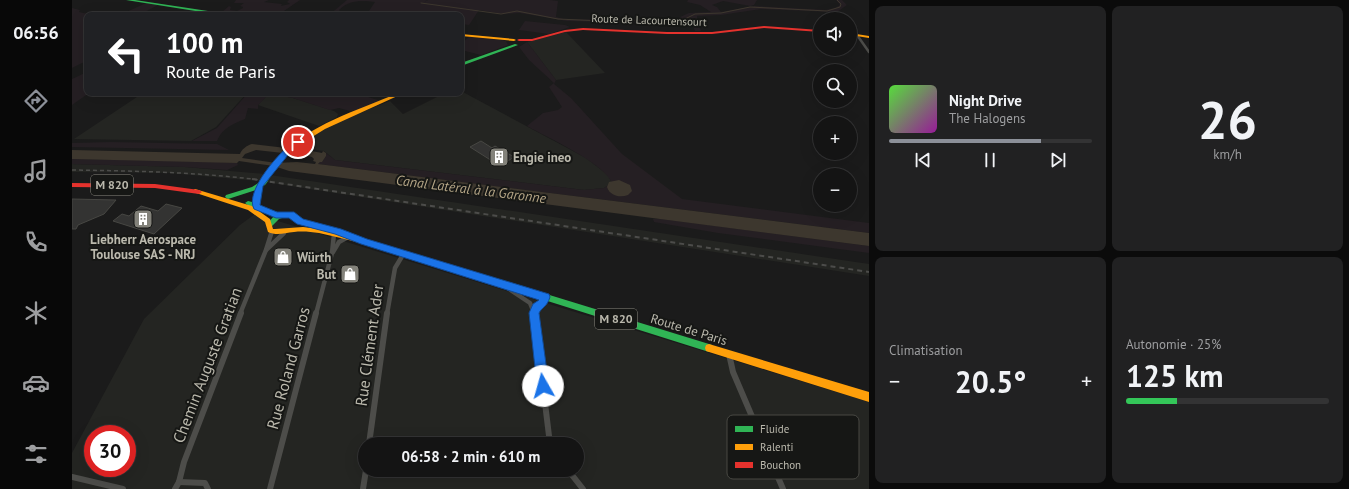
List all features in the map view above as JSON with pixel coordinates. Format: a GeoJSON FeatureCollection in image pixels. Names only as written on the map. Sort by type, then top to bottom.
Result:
{"type":"FeatureCollection","features":[{"type":"Feature","properties":{"kind":"main road"},"geometry":{"type":"LineString","coordinates":[[128,0],[208,12]]}},
{"type":"Feature","properties":{"kind":"main road","name":"Route de Lacourtensourt"},"geometry":{"type":"LineString","coordinates":[[464,64],[515,43],[583,28],[674,33],[712,33],[764,27],[813,30]]}},
{"type":"Feature","properties":{"kind":"main road"},"geometry":{"type":"LineString","coordinates":[[464,35],[515,43]]}},
{"type":"Feature","properties":{"kind":"main road"},"geometry":{"type":"LineString","coordinates":[[857,35],[869,37]]}},
{"type":"Feature","properties":{"kind":"main road"},"geometry":{"type":"LineString","coordinates":[[256,206],[255,203],[261,184],[285,153],[324,126],[395,96]]}},
{"type":"Feature","properties":{"kind":"main road"},"geometry":{"type":"LineString","coordinates":[[228,197],[261,184]]}},
{"type":"Feature","properties":{"kind":"main road","name":"Route de Paris"},"geometry":{"type":"LineString","coordinates":[[72,185],[167,187],[208,192],[228,197],[256,206],[271,213],[280,215],[291,214],[297,219],[364,241],[869,397]]}},
{"type":"Feature","properties":{"kind":"main road","name":"Route de Paris"},"geometry":{"type":"LineString","coordinates":[[195,191],[250,208],[265,218],[271,228],[287,232],[318,230],[364,241]]}},
{"type":"Feature","properties":{"kind":"main road"},"geometry":{"type":"LineString","coordinates":[[271,228],[274,219],[280,215]]}},
{"type":"Feature","properties":{"kind":"main road"},"geometry":{"type":"LineString","coordinates":[[287,232],[296,225],[297,219]]}},
{"type":"Feature","properties":{"kind":"street"},"geometry":{"type":"LineString","coordinates":[[857,38],[869,52]]}},
{"type":"Feature","properties":{"kind":"street","name":"Chemin Auguste Gratian"},"geometry":{"type":"LineString","coordinates":[[175,489],[179,482],[184,462],[229,341],[266,250],[271,228]]}},
{"type":"Feature","properties":{"kind":"street","name":"Chemin Auguste Gratian"},"geometry":{"type":"LineString","coordinates":[[266,250],[287,232]]}},
{"type":"Feature","properties":{"kind":"street","name":"Rue Roland Garros"},"geometry":{"type":"LineString","coordinates":[[270,489],[332,253],[334,234]]}},
{"type":"Feature","properties":{"kind":"street","name":"Rue Roland Garros"},"geometry":{"type":"LineString","coordinates":[[332,253],[339,242],[348,238]]}},
{"type":"Feature","properties":{"kind":"street","name":"Rue Clément Ader"},"geometry":{"type":"LineString","coordinates":[[370,437],[392,279],[395,268],[404,253]]}},
{"type":"Feature","properties":{"kind":"street"},"geometry":{"type":"LineString","coordinates":[[500,283],[511,292],[530,303],[534,313],[549,437]]}},
{"type":"Feature","properties":{"kind":"street"},"geometry":{"type":"LineString","coordinates":[[534,313],[536,307],[544,302],[545,297]]}},
{"type":"Feature","properties":{"kind":"street"},"geometry":{"type":"LineString","coordinates":[[729,354],[733,372],[751,415]]}},
{"type":"Feature","properties":{"kind":"street"},"geometry":{"type":"LineString","coordinates":[[72,477],[123,489]]}},
{"type":"Feature","properties":{"kind":"street"},"geometry":{"type":"LineString","coordinates":[[363,489],[365,477]]}},
{"type":"Feature","properties":{"kind":"street"},"geometry":{"type":"LineString","coordinates":[[573,477],[582,489]]}},
{"type":"Feature","properties":{"kind":"street"},"geometry":{"type":"LineString","coordinates":[[778,479],[782,489]]}},
{"type":"Feature","properties":{"kind":"street"},"geometry":{"type":"LineString","coordinates":[[179,482],[205,483],[208,489]]}},
{"type":"Feature","properties":{"kind":"shaded area"},"geometry":{"type":"Polygon","coordinates":[[[236,0],[269,0],[264,2],[282,4],[281,6],[290,4],[287,2],[289,0],[300,0],[282,12],[222,12],[229,6],[231,7],[230,10],[237,11],[243,8],[240,6],[244,3],[234,3],[236,0]]]}},
{"type":"Feature","properties":{"kind":"shaded area"},"geometry":{"type":"Polygon","coordinates":[[[347,0],[427,0],[424,2],[428,0],[550,0],[558,1],[556,17],[564,19],[646,21],[678,18],[689,13],[711,12],[700,5],[687,2],[688,0],[757,0],[754,5],[750,6],[723,1],[712,5],[717,7],[721,12],[754,6],[826,10],[840,5],[836,0],[842,0],[847,5],[837,12],[761,9],[721,15],[697,16],[697,21],[701,31],[695,31],[691,21],[687,20],[648,23],[567,21],[520,13],[503,14],[479,10],[469,25],[464,24],[464,12],[366,12],[369,11],[375,2],[365,1],[347,4],[339,10],[341,12],[333,12],[347,0]]]}},
{"type":"Feature","properties":{"kind":"shaded area"},"geometry":{"type":"Polygon","coordinates":[[[146,3],[158,5],[145,12],[126,12],[146,3]]]}},
{"type":"Feature","properties":{"kind":"shaded area"},"geometry":{"type":"Polygon","coordinates":[[[72,8],[80,10],[79,12],[84,13],[84,62],[72,68],[72,8]]]}},
{"type":"Feature","properties":{"kind":"shaded area"},"geometry":{"type":"Polygon","coordinates":[[[525,21],[565,25],[570,27],[549,34],[519,30],[525,21]]]}},
{"type":"Feature","properties":{"kind":"shaded area"},"geometry":{"type":"Polygon","coordinates":[[[566,32],[605,73],[556,80],[527,42],[566,32]]]}},
{"type":"Feature","properties":{"kind":"shaded area"},"geometry":{"type":"Polygon","coordinates":[[[469,37],[506,41],[508,45],[481,55],[464,51],[464,41],[469,37]]]}},
{"type":"Feature","properties":{"kind":"shaded area"},"geometry":{"type":"Polygon","coordinates":[[[527,42],[556,80],[554,84],[571,98],[622,154],[682,199],[869,223],[869,233],[318,164],[322,162],[326,156],[326,153],[335,160],[584,190],[604,188],[612,183],[607,175],[598,167],[574,151],[527,126],[543,113],[558,110],[562,107],[549,87],[554,83],[529,60],[519,47],[527,42]]]}},
{"type":"Feature","properties":{"kind":"shaded area"},"geometry":{"type":"Polygon","coordinates":[[[84,73],[85,96],[72,105],[72,79],[84,73]]]}},
{"type":"Feature","properties":{"kind":"shaded area"},"geometry":{"type":"Polygon","coordinates":[[[464,93],[586,158],[608,175],[612,183],[604,188],[584,190],[335,160],[324,151],[295,147],[334,123],[390,101],[403,114],[439,96],[464,96],[464,93]]]}},
{"type":"Feature","properties":{"kind":"shaded area"},"geometry":{"type":"Polygon","coordinates":[[[138,96],[244,96],[216,127],[191,141],[74,139],[138,96]]]}},
{"type":"Feature","properties":{"kind":"shaded area"},"geometry":{"type":"Polygon","coordinates":[[[245,96],[267,96],[258,105],[258,109],[248,108],[245,119],[225,130],[217,141],[192,141],[217,128],[245,96]]]}},
{"type":"Feature","properties":{"kind":"shaded area"},"geometry":{"type":"Polygon","coordinates":[[[266,96],[283,96],[334,111],[338,114],[337,117],[319,126],[258,105],[266,96]]]}},
{"type":"Feature","properties":{"kind":"shaded area"},"geometry":{"type":"Polygon","coordinates":[[[281,96],[365,96],[381,101],[358,110],[350,111],[339,108],[330,110],[293,98],[281,96]]]}},
{"type":"Feature","properties":{"kind":"shaded area"},"geometry":{"type":"Polygon","coordinates":[[[111,142],[217,144],[229,150],[72,147],[72,143],[111,142]]]}},
{"type":"Feature","properties":{"kind":"shaded area"},"geometry":{"type":"Polygon","coordinates":[[[72,159],[218,162],[237,163],[238,165],[227,170],[185,167],[72,164],[72,159]]]}},
{"type":"Feature","properties":{"kind":"shaded area"},"geometry":{"type":"Polygon","coordinates":[[[72,164],[185,167],[266,174],[260,181],[169,173],[72,172],[72,164]]]}},
{"type":"Feature","properties":{"kind":"shaded area"},"geometry":{"type":"Polygon","coordinates":[[[270,175],[869,264],[869,276],[265,182],[270,175]]]}},
{"type":"Feature","properties":{"kind":"shaded area"},"geometry":{"type":"Polygon","coordinates":[[[255,214],[869,402],[869,489],[72,489],[72,453],[84,431],[84,477],[136,477],[136,425],[87,425],[144,319],[240,225],[255,214]]]}},
{"type":"Feature","properties":{"kind":"shaded area"},"geometry":{"type":"Polygon","coordinates":[[[653,219],[869,246],[869,253],[718,233],[654,222],[653,219]]]}},
{"type":"Feature","properties":{"kind":"water","name":"Canal Latéral à la Garonne"},"geometry":{"type":"Polygon","coordinates":[[[252,144],[286,149],[301,149],[322,153],[323,151],[326,153],[326,156],[322,162],[318,164],[869,233],[869,246],[289,171],[274,166],[239,161],[237,163],[72,159],[72,150],[240,154],[243,149],[252,144]],[[256,150],[245,154],[242,158],[276,163],[297,162],[315,164],[316,162],[313,161],[314,159],[312,157],[284,151],[283,153],[256,150]]]}},
{"type":"Feature","properties":{"kind":"water"},"geometry":{"type":"Polygon","coordinates":[[[619,180],[630,185],[632,191],[628,195],[616,196],[608,190],[607,187],[609,182],[619,180]]]}},
{"type":"Feature","properties":{"kind":"building","name":"Engie ineo"},"geometry":{"type":"Polygon","coordinates":[[[481,141],[492,148],[495,146],[514,157],[500,166],[470,147],[481,141]]]}},
{"type":"Feature","properties":{"kind":"building"},"geometry":{"type":"Polygon","coordinates":[[[72,199],[116,200],[104,214],[78,225],[76,229],[72,229],[72,199]]]}},
{"type":"Feature","properties":{"kind":"building","name":"Liebherr Aerospace Toulouse SAS - NRJ"},"geometry":{"type":"Polygon","coordinates":[[[166,204],[182,208],[154,234],[113,221],[122,214],[129,216],[141,206],[158,211],[166,204]]]}},
{"type":"Feature","properties":{"kind":"waterway"},"geometry":{"type":"LineString","coordinates":[[421,3],[501,14],[517,11],[558,19],[603,21],[685,19],[695,14],[721,13],[750,7],[827,11],[840,7],[841,4],[837,0]]}},
{"type":"Feature","properties":{"kind":"railway"},"geometry":{"type":"LineString","coordinates":[[72,170],[143,171],[252,179]]}},
{"type":"Feature","properties":{"kind":"railway"},"geometry":{"type":"LineString","coordinates":[[252,179],[260,180]]}},
{"type":"Feature","properties":{"kind":"railway"},"geometry":{"type":"LineString","coordinates":[[252,179],[869,272]]}},
{"type":"Feature","properties":{"kind":"traffic: fast"},"geometry":{"type":"LineString","coordinates":[[128,0],[208,12]]}},
{"type":"Feature","properties":{"kind":"traffic: fast"},"geometry":{"type":"LineString","coordinates":[[464,64],[516,45]]}},
{"type":"Feature","properties":{"kind":"traffic: fast"},"geometry":{"type":"LineString","coordinates":[[263,182],[281,158]]}},
{"type":"Feature","properties":{"kind":"traffic: fast"},"geometry":{"type":"LineString","coordinates":[[228,197],[254,188],[263,182]]}},
{"type":"Feature","properties":{"kind":"traffic: fast"},"geometry":{"type":"LineString","coordinates":[[257,207],[255,203],[260,186]]}},
{"type":"Feature","properties":{"kind":"traffic: fast"},"geometry":{"type":"LineString","coordinates":[[248,203],[271,213],[280,215]]}},
{"type":"Feature","properties":{"kind":"traffic: fast"},"geometry":{"type":"LineString","coordinates":[[270,224],[277,217],[288,214],[294,216],[300,221],[322,227]]}},
{"type":"Feature","properties":{"kind":"traffic: fast"},"geometry":{"type":"LineString","coordinates":[[475,275],[709,348]]}},
{"type":"Feature","properties":{"kind":"traffic: slow"},"geometry":{"type":"LineString","coordinates":[[464,35],[514,40]]}},
{"type":"Feature","properties":{"kind":"traffic: slow"},"geometry":{"type":"LineString","coordinates":[[857,35],[869,37]]}},
{"type":"Feature","properties":{"kind":"traffic: slow"},"geometry":{"type":"LineString","coordinates":[[281,158],[294,146],[323,128],[338,120],[395,96]]}},
{"type":"Feature","properties":{"kind":"traffic: slow"},"geometry":{"type":"LineString","coordinates":[[195,191],[250,208],[268,221],[270,230],[273,231],[279,232],[303,229],[340,235],[475,275]]}},
{"type":"Feature","properties":{"kind":"traffic: slow"},"geometry":{"type":"LineString","coordinates":[[709,348],[869,397]]}},
{"type":"Feature","properties":{"kind":"traffic: jam"},"geometry":{"type":"LineString","coordinates":[[519,40],[532,40],[565,31],[583,29],[667,33],[712,33],[764,27],[813,30]]}},
{"type":"Feature","properties":{"kind":"traffic: jam"},"geometry":{"type":"LineString","coordinates":[[72,185],[155,186],[199,192]]}},
{"type":"Feature","properties":{"kind":"place","name":"Engie ineo"},"geometry":{"type":"Point","coordinates":[499,157]}},
{"type":"Feature","properties":{"kind":"place","name":"Liebherr Aerospace Toulouse SAS - NRJ"},"geometry":{"type":"Point","coordinates":[143,219]}},
{"type":"Feature","properties":{"kind":"place","name":"Würth"},"geometry":{"type":"Point","coordinates":[283,257]}},
{"type":"Feature","properties":{"kind":"place","name":"But"},"geometry":{"type":"Point","coordinates":[350,274]}},
{"type":"Feature","properties":{"kind":"route"},"geometry":{"type":"LineString","coordinates":[[298,142],[289,148],[260,186],[257,191],[256,206],[276,215],[291,214],[300,221],[327,228],[364,241],[545,297],[544,302],[536,307],[534,313],[543,386]]}}]}
